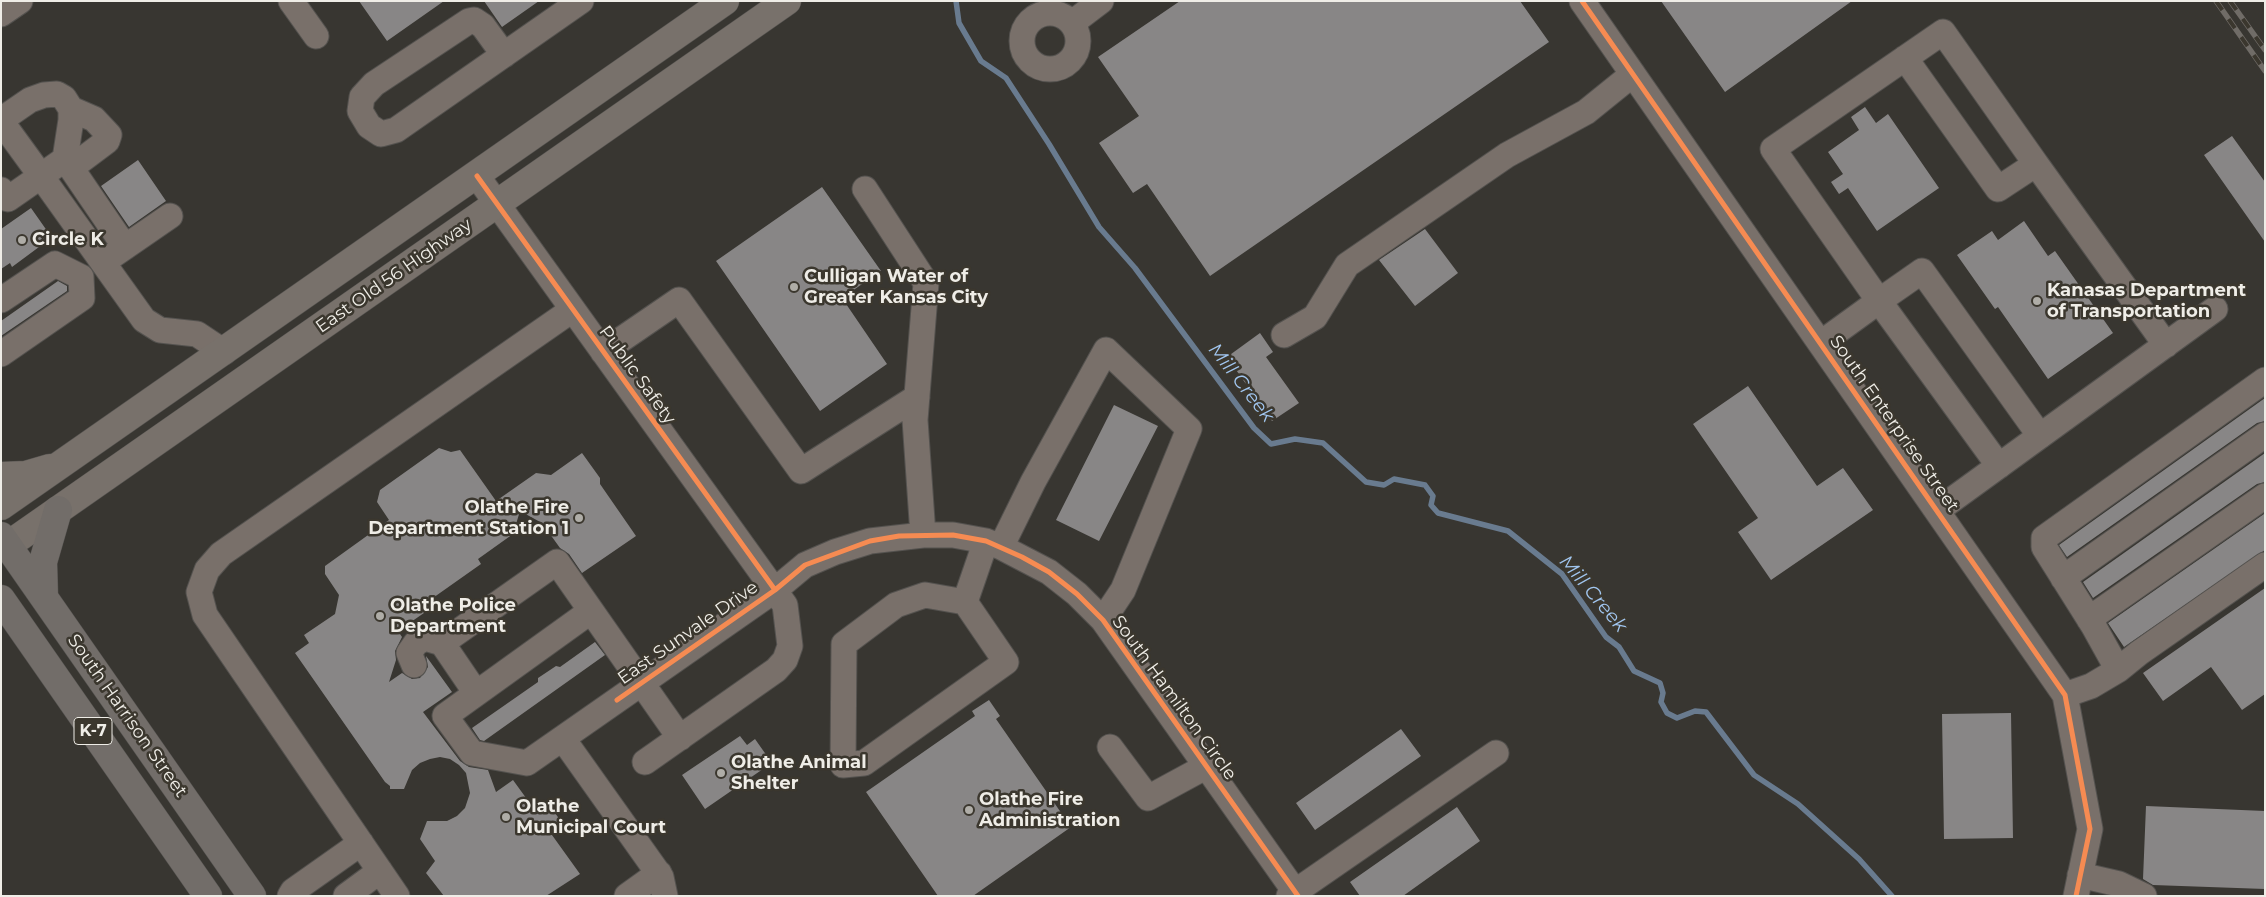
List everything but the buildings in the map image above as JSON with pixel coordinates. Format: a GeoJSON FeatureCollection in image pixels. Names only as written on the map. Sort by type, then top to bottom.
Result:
{"type":"FeatureCollection","features":[{"type":"Feature","properties":{"kind":"highway"},"geometry":{"type":"LineString","coordinates":[[44,597],[43,562],[58,510]]}},
{"type":"Feature","properties":{"kind":"highway","name":"South Harrison Street"},"geometry":{"type":"LineString","coordinates":[[3,544],[44,597],[252,896]]}},
{"type":"Feature","properties":{"kind":"highway","name":"South Harrison Street"},"geometry":{"type":"LineString","coordinates":[[1,599],[13,626],[208,896]]}},
{"type":"Feature","properties":{"kind":"main road","name":"East Old 56 Highway"},"geometry":{"type":"LineString","coordinates":[[1,506],[478,176],[725,1]]}},
{"type":"Feature","properties":{"kind":"main road","name":"East Old 56 Highway"},"geometry":{"type":"LineString","coordinates":[[3,544],[58,510],[787,1]]}},
{"type":"Feature","properties":{"kind":"main road"},"geometry":{"type":"LineString","coordinates":[[1,476],[26,475],[61,465]]}},
{"type":"Feature","properties":{"kind":"street"},"geometry":{"type":"LineString","coordinates":[[1,14],[20,1]]}},
{"type":"Feature","properties":{"kind":"street"},"geometry":{"type":"LineString","coordinates":[[291,1],[316,36]]}},
{"type":"Feature","properties":{"kind":"street"},"geometry":{"type":"LineString","coordinates":[[504,55],[483,26],[474,20],[469,21],[374,84],[362,97],[360,111],[369,126],[381,134],[396,130],[504,55],[581,1]]}},
{"type":"Feature","properties":{"kind":"street"},"geometry":{"type":"LineString","coordinates":[[1072,23],[1101,1]]}},
{"type":"Feature","properties":{"kind":"street","name":"South Enterprise Street"},"geometry":{"type":"LineString","coordinates":[[1582,1],[2065,695],[2090,829],[2078,885]]}},
{"type":"Feature","properties":{"kind":"street"},"geometry":{"type":"LineString","coordinates":[[1999,466],[1879,301],[1773,149],[1943,32],[2166,345]]}},
{"type":"Feature","properties":{"kind":"street"},"geometry":{"type":"LineString","coordinates":[[1905,58],[1998,189],[2036,164]]}},
{"type":"Feature","properties":{"kind":"street"},"geometry":{"type":"LineString","coordinates":[[1284,335],[1315,316],[1347,265],[1507,155],[1586,112],[1633,74]]}},
{"type":"Feature","properties":{"kind":"street"},"geometry":{"type":"LineString","coordinates":[[3,198],[41,176],[107,141],[109,135],[94,119],[71,109],[64,98],[57,94],[44,95],[30,100],[1,121],[41,176],[103,262],[144,320],[160,330],[196,334],[224,352]]}},
{"type":"Feature","properties":{"kind":"street"},"geometry":{"type":"LineString","coordinates":[[71,109],[68,163],[125,246]]}},
{"type":"Feature","properties":{"kind":"street","name":"Public Safety"},"geometry":{"type":"LineString","coordinates":[[478,176],[785,606],[790,646],[784,660],[776,670],[645,762]]}},
{"type":"Feature","properties":{"kind":"street"},"geometry":{"type":"LineString","coordinates":[[865,188],[926,283],[915,420],[923,534]]}},
{"type":"Feature","properties":{"kind":"street"},"geometry":{"type":"LineString","coordinates":[[81,277],[170,216]]}},
{"type":"Feature","properties":{"kind":"street"},"geometry":{"type":"LineString","coordinates":[[1,300],[55,264],[81,277]]}},
{"type":"Feature","properties":{"kind":"street"},"geometry":{"type":"LineString","coordinates":[[1821,343],[1922,271],[2040,436]]}},
{"type":"Feature","properties":{"kind":"street"},"geometry":{"type":"LineString","coordinates":[[1,354],[82,298],[81,277]]}},
{"type":"Feature","properties":{"kind":"street"},"geometry":{"type":"LineString","coordinates":[[603,352],[679,300],[801,471],[917,397]]}},
{"type":"Feature","properties":{"kind":"street"},"geometry":{"type":"LineString","coordinates":[[1938,510],[2215,309]]}},
{"type":"Feature","properties":{"kind":"street"},"geometry":{"type":"LineString","coordinates":[[397,896],[205,615],[199,592],[207,570],[221,554],[572,310]]}},
{"type":"Feature","properties":{"kind":"street"},"geometry":{"type":"LineString","coordinates":[[965,602],[994,544],[1033,482],[1106,350],[1189,429],[1123,590],[1103,620]]}},
{"type":"Feature","properties":{"kind":"street"},"geometry":{"type":"LineString","coordinates":[[2118,670],[2044,547],[2044,538],[2265,380]]}},
{"type":"Feature","properties":{"kind":"street"},"geometry":{"type":"LineString","coordinates":[[2063,578],[2265,436]]}},
{"type":"Feature","properties":{"kind":"street"},"geometry":{"type":"LineString","coordinates":[[2089,619],[2265,496]]}},
{"type":"Feature","properties":{"kind":"street","name":"South Hamilton Circle"},"geometry":{"type":"LineString","coordinates":[[775,590],[805,565],[835,552],[870,541],[923,534],[953,535],[994,544],[1049,572],[1077,594],[1103,620],[1294,894]]}},
{"type":"Feature","properties":{"kind":"street"},"geometry":{"type":"LineString","coordinates":[[442,643],[557,562],[680,738]]}},
{"type":"Feature","properties":{"kind":"street"},"geometry":{"type":"LineString","coordinates":[[2065,695],[2091,686],[2118,670],[2139,653],[2265,566]]}},
{"type":"Feature","properties":{"kind":"street","name":"East Sunvale Drive"},"geometry":{"type":"LineString","coordinates":[[476,693],[445,716],[472,754],[527,763],[775,590]]}},
{"type":"Feature","properties":{"kind":"street"},"geometry":{"type":"LineString","coordinates":[[925,595],[965,602],[1006,662],[864,763],[843,765],[844,644],[896,605],[925,595]]}},
{"type":"Feature","properties":{"kind":"street"},"geometry":{"type":"LineString","coordinates":[[414,665],[409,653],[416,643],[425,638],[442,643],[476,693],[591,611]]}},
{"type":"Feature","properties":{"kind":"street"},"geometry":{"type":"LineString","coordinates":[[564,739],[662,885],[627,896]]}},
{"type":"Feature","properties":{"kind":"street"},"geometry":{"type":"LineString","coordinates":[[1110,747],[1148,798],[1206,766]]}},
{"type":"Feature","properties":{"kind":"street"},"geometry":{"type":"LineString","coordinates":[[1294,894],[1496,753]]}},
{"type":"Feature","properties":{"kind":"street"},"geometry":{"type":"LineString","coordinates":[[290,896],[293,891],[361,843]]}},
{"type":"Feature","properties":{"kind":"street"},"geometry":{"type":"LineString","coordinates":[[346,896],[380,871]]}},
{"type":"Feature","properties":{"kind":"street"},"geometry":{"type":"LineString","coordinates":[[2078,885],[2119,884],[2144,896]]}},
{"type":"Feature","properties":{"kind":"waterway","name":"Mill Creek"},"geometry":{"type":"LineString","coordinates":[[956,1],[959,23],[981,61],[1006,78],[1049,144],[1099,227],[1135,268],[1254,428],[1271,444],[1295,439],[1323,443],[1366,482],[1384,485],[1394,479],[1425,485],[1433,496],[1431,505],[1438,513],[1508,531],[1562,574],[1606,637],[1619,647],[1634,671],[1660,683],[1663,693],[1661,702],[1667,713],[1677,718],[1695,711],[1706,712],[1754,775],[1798,804],[1859,859],[1892,896]]}},
{"type":"Feature","properties":{"kind":"railway"},"geometry":{"type":"LineString","coordinates":[[2216,1],[2265,71]]}},
{"type":"Feature","properties":{"kind":"railway"},"geometry":{"type":"LineString","coordinates":[[2230,1],[2265,50]]}},
{"type":"Feature","properties":{"kind":"cycle path"},"geometry":{"type":"LineString","coordinates":[[1582,1],[2065,695],[2090,829],[2076,896]]}},
{"type":"Feature","properties":{"kind":"cycle path"},"geometry":{"type":"LineString","coordinates":[[477,176],[775,590]]}},
{"type":"Feature","properties":{"kind":"cycle path"},"geometry":{"type":"LineString","coordinates":[[617,700],[775,590],[805,565],[870,541],[899,536],[953,535],[986,541],[1022,557],[1049,572],[1077,594],[1103,620],[1298,896]]}},
{"type":"Feature","properties":{"kind":"place","name":"Circle K"},"geometry":{"type":"Point","coordinates":[22,240]}},
{"type":"Feature","properties":{"kind":"place","name":"Culligan Water of Greater Kansas City"},"geometry":{"type":"Point","coordinates":[794,287]}},
{"type":"Feature","properties":{"kind":"place","name":"Kanasas Department of Transportation"},"geometry":{"type":"Point","coordinates":[2037,301]}},
{"type":"Feature","properties":{"kind":"place","name":"Olathe Fire Department Station 1"},"geometry":{"type":"Point","coordinates":[579,518]}},
{"type":"Feature","properties":{"kind":"place","name":"Olathe Police Department"},"geometry":{"type":"Point","coordinates":[380,616]}},
{"type":"Feature","properties":{"kind":"place","name":"Olathe Animal Shelter"},"geometry":{"type":"Point","coordinates":[721,773]}},
{"type":"Feature","properties":{"kind":"place","name":"Olathe Fire Administration"},"geometry":{"type":"Point","coordinates":[969,810]}},
{"type":"Feature","properties":{"kind":"place","name":"Olathe Municipal Court"},"geometry":{"type":"Point","coordinates":[506,817]}}]}
